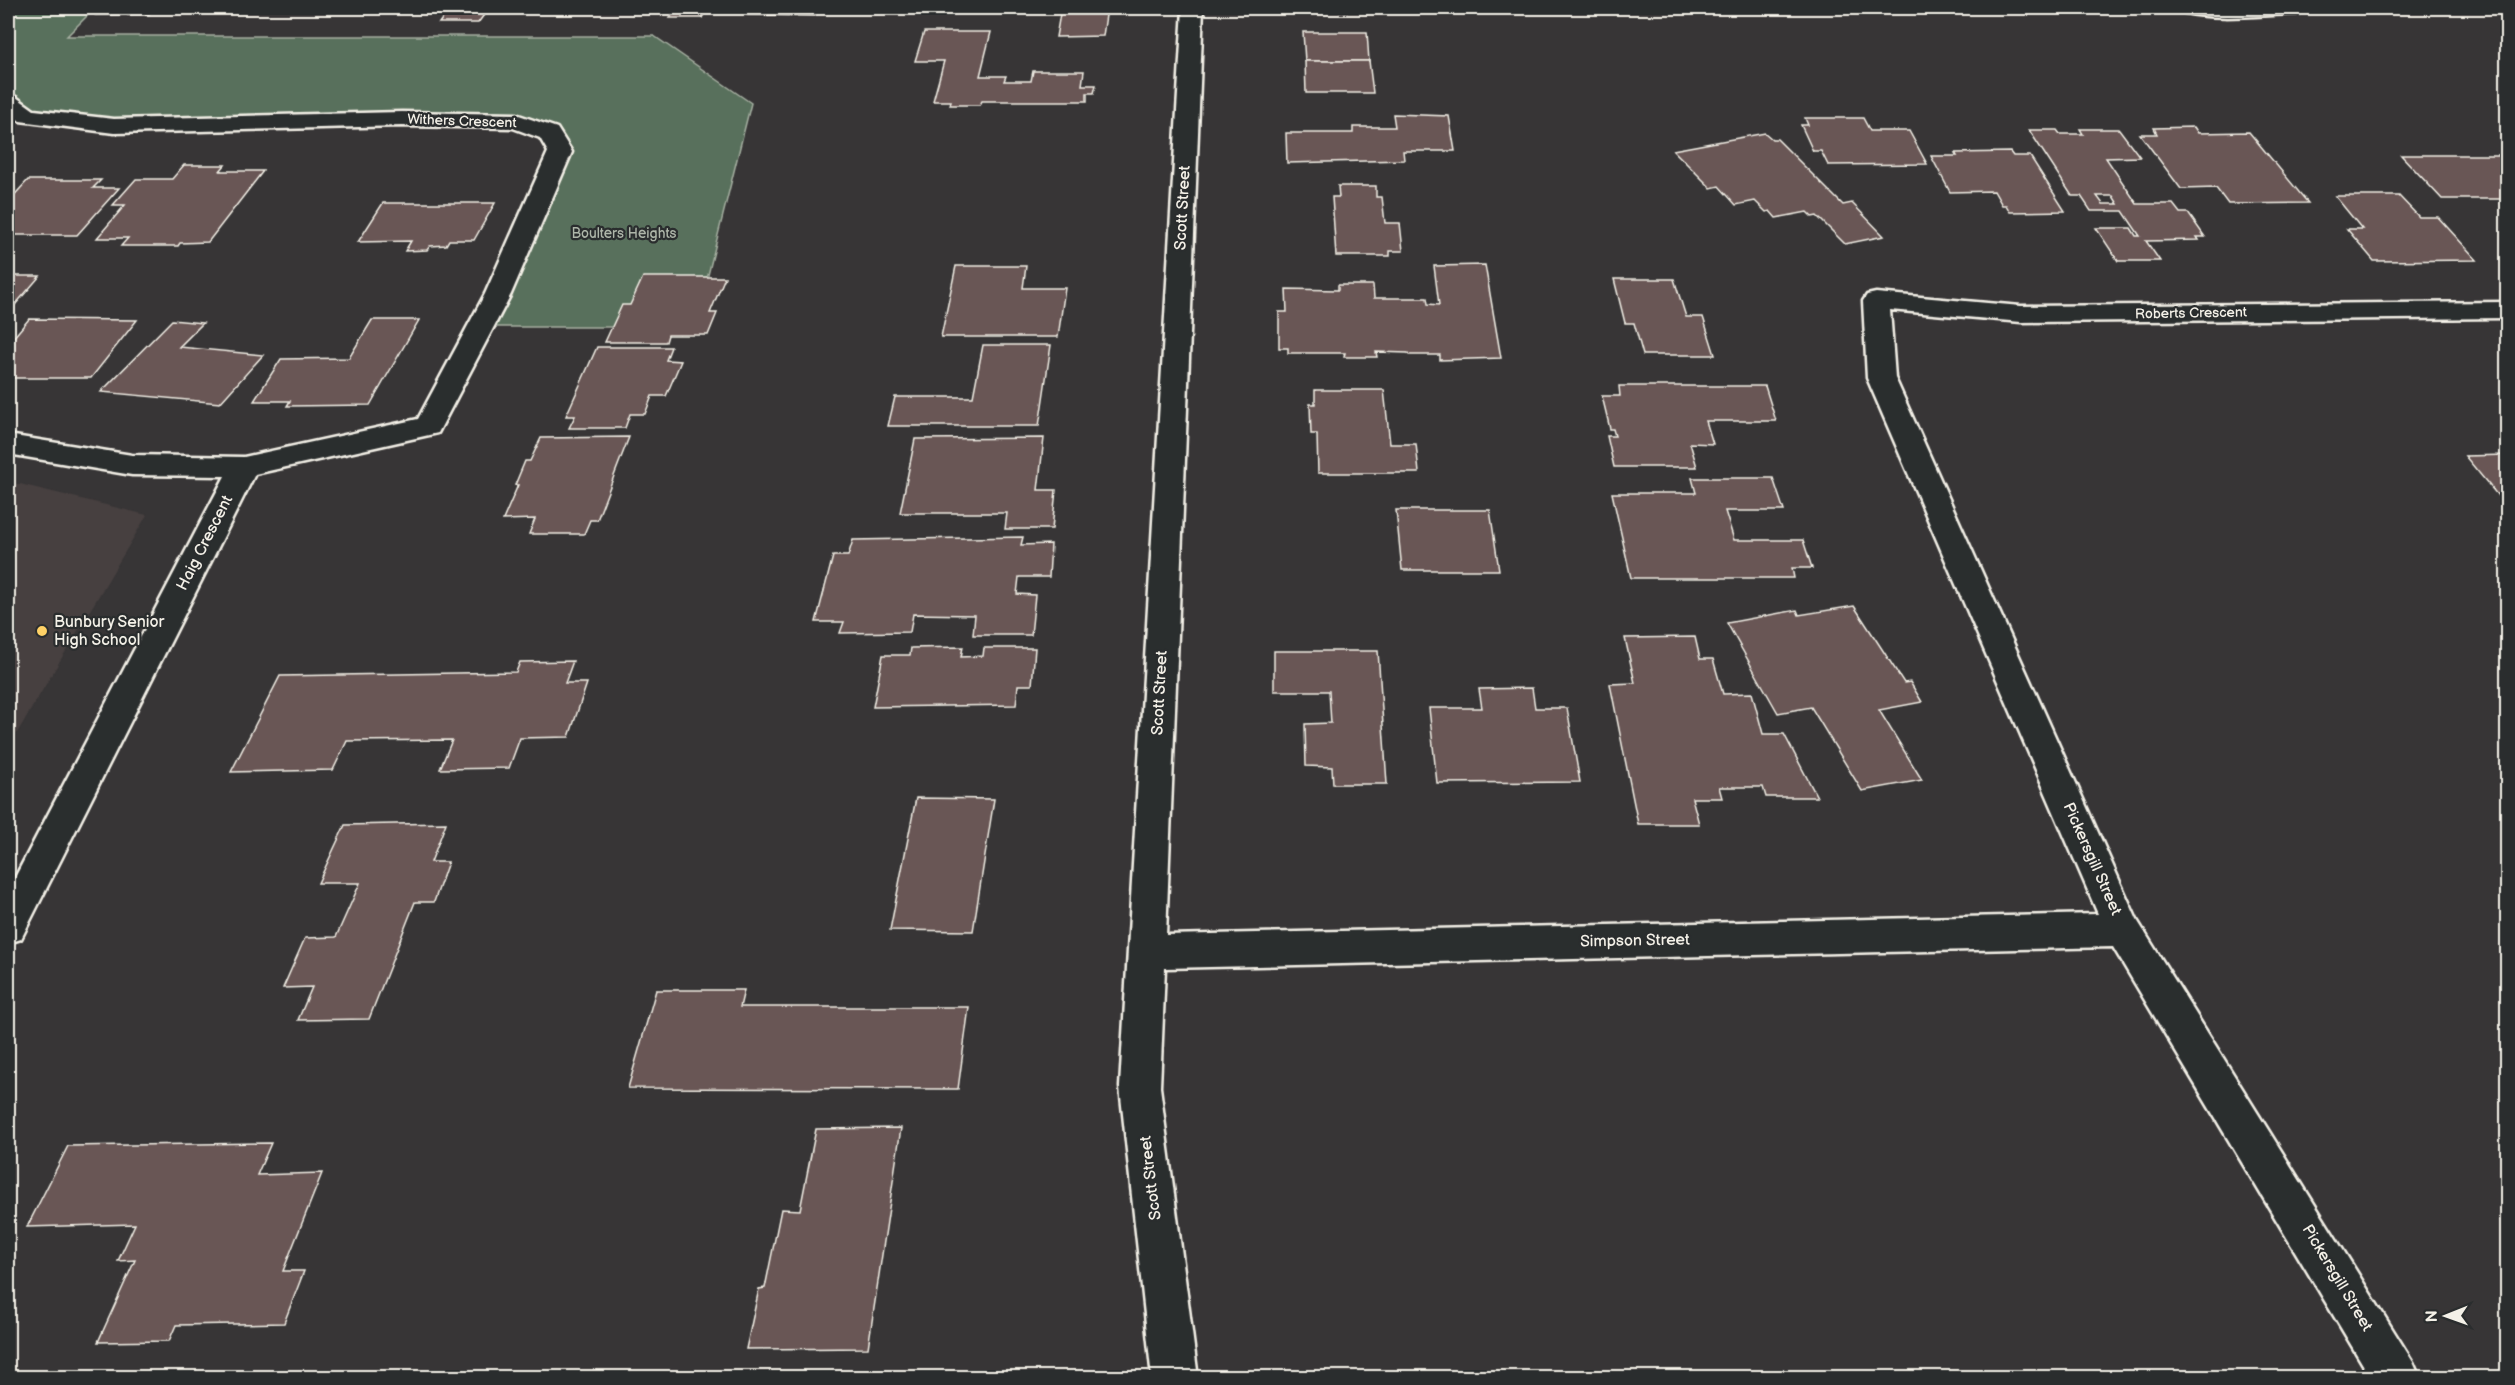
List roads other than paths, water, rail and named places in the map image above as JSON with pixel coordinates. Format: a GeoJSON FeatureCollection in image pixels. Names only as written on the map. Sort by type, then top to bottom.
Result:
{"type":"FeatureCollection","features":[{"type":"Feature","properties":{"kind":"street","name":"Scott Street"},"geometry":{"type":"LineString","coordinates":[[1175,1377],[1140,1087],[1193,8]]}},
{"type":"Feature","properties":{"kind":"street"},"geometry":{"type":"LineString","coordinates":[[2188,8],[2212,10],[2296,8]]}},
{"type":"Feature","properties":{"kind":"street","name":"Withers Crescent"},"geometry":{"type":"LineString","coordinates":[[8,102],[28,116],[114,126],[414,119],[516,121],[549,133],[560,152],[498,294],[428,426],[244,467]]}},
{"type":"Feature","properties":{"kind":"street","name":"Roberts Crescent"},"geometry":{"type":"LineString","coordinates":[[1876,301],[2021,314],[2508,310]]}},
{"type":"Feature","properties":{"kind":"street","name":"Pickersgill Street"},"geometry":{"type":"LineString","coordinates":[[1876,301],[1881,378],[2123,930],[2397,1377]]}},
{"type":"Feature","properties":{"kind":"street"},"geometry":{"type":"LineString","coordinates":[[8,444],[132,465],[244,467]]}},
{"type":"Feature","properties":{"kind":"street","name":"Haig Crescent"},"geometry":{"type":"LineString","coordinates":[[8,927],[244,467]]}},
{"type":"Feature","properties":{"kind":"street","name":"Simpson Street"},"geometry":{"type":"LineString","coordinates":[[1147,952],[2123,930]]}},
{"type":"Feature","properties":{"kind":"place","name":"Bunbury Senior High School"},"geometry":{"type":"Point","coordinates":[42,631]}},
{"type":"Feature","properties":{"kind":"park label","name":"Boulters Heights"},"geometry":{"type":"Point","coordinates":[624,233]}}]}
